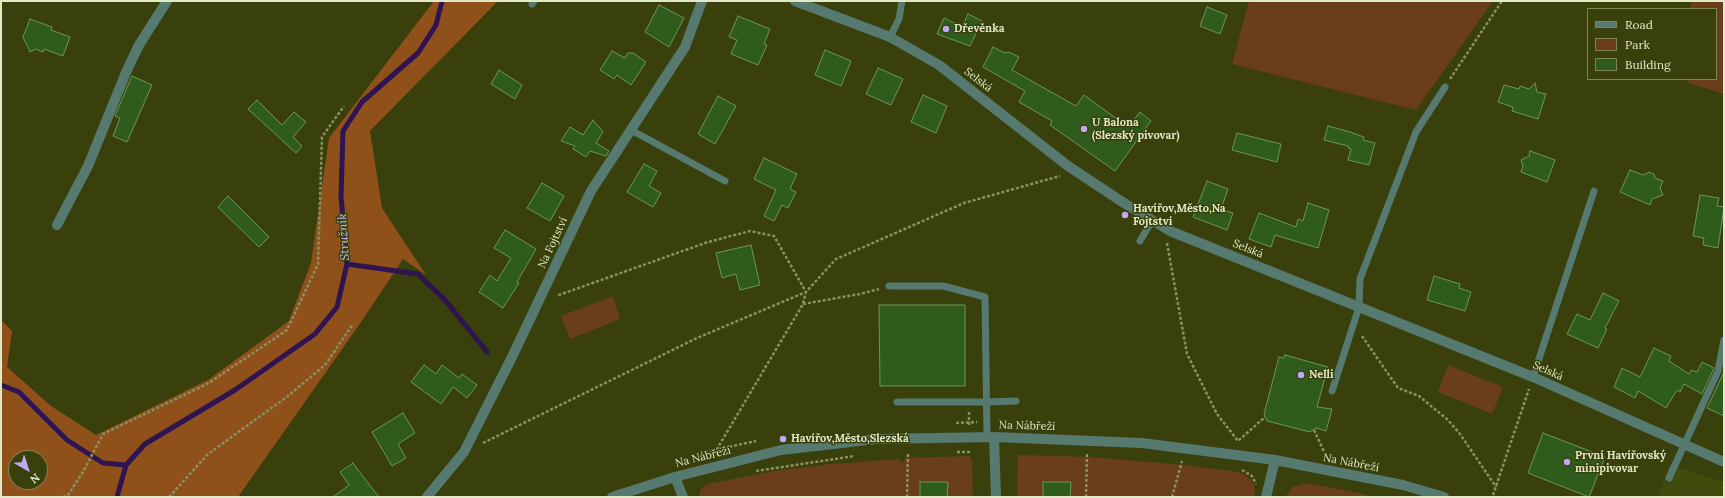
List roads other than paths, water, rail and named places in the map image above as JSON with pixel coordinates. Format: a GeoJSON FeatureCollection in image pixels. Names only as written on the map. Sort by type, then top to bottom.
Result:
{"type":"FeatureCollection","features":[{"type":"Feature","properties":{"kind":"street"},"geometry":{"type":"LineString","coordinates":[[57,225],[88,166],[139,45],[167,1]]}},
{"type":"Feature","properties":{"kind":"street","name":"Na Fojtství"},"geometry":{"type":"LineString","coordinates":[[427,497],[464,452],[591,190],[685,47],[702,1]]}},
{"type":"Feature","properties":{"kind":"street","name":"Selská"},"geometry":{"type":"LineString","coordinates":[[795,1],[890,37],[939,65],[1068,166],[1152,221],[1170,231],[1724,462]]}},
{"type":"Feature","properties":{"kind":"street"},"geometry":{"type":"LineString","coordinates":[[990,437],[996,497]]}},
{"type":"Feature","properties":{"kind":"street","name":"Na Nábřeží"},"geometry":{"type":"LineString","coordinates":[[612,497],[675,476],[781,450],[876,439],[990,437],[1142,443],[1275,460],[1403,486],[1444,497]]}},
{"type":"Feature","properties":{"kind":"street"},"geometry":{"type":"LineString","coordinates":[[1266,497],[1275,460]]}},
{"type":"Feature","properties":{"kind":"street"},"geometry":{"type":"LineString","coordinates":[[675,476],[683,497]]}},
{"type":"Feature","properties":{"kind":"lane"},"geometry":{"type":"LineString","coordinates":[[890,37],[899,19],[902,1]]}},
{"type":"Feature","properties":{"kind":"lane"},"geometry":{"type":"LineString","coordinates":[[1332,391],[1358,310],[1360,279],[1416,132],[1445,87]]}},
{"type":"Feature","properties":{"kind":"lane"},"geometry":{"type":"LineString","coordinates":[[631,130],[725,181]]}},
{"type":"Feature","properties":{"kind":"lane"},"geometry":{"type":"LineString","coordinates":[[1532,382],[1594,191]]}},
{"type":"Feature","properties":{"kind":"lane"},"geometry":{"type":"LineString","coordinates":[[1140,241],[1152,221]]}},
{"type":"Feature","properties":{"kind":"lane"},"geometry":{"type":"LineString","coordinates":[[888,286],[943,286],[985,297],[987,402],[990,437]]}},
{"type":"Feature","properties":{"kind":"lane"},"geometry":{"type":"LineString","coordinates":[[1668,478],[1718,371],[1724,340]]}},
{"type":"Feature","properties":{"kind":"lane"},"geometry":{"type":"LineString","coordinates":[[897,402],[987,402],[1016,400]]}},
{"type":"Feature","properties":{"kind":"waterway","name":"Stružník"},"geometry":{"type":"LineString","coordinates":[[117,497],[126,465],[145,444],[235,390],[315,334],[337,307],[347,264],[341,196],[343,131],[362,102],[418,53],[436,25],[442,1]]}},
{"type":"Feature","properties":{"kind":"waterway"},"geometry":{"type":"LineString","coordinates":[[347,264],[418,274],[445,300],[487,352]]}},
{"type":"Feature","properties":{"kind":"waterway"},"geometry":{"type":"LineString","coordinates":[[1,385],[19,392],[67,440],[103,463],[126,465]]}},
{"type":"Feature","properties":{"kind":"place","name":"Dřevěnka"},"geometry":{"type":"Point","coordinates":[946,29]}},
{"type":"Feature","properties":{"kind":"place","name":"U Balona (Slezský pivovar)"},"geometry":{"type":"Point","coordinates":[1084,129]}},
{"type":"Feature","properties":{"kind":"place","name":"Havířov,Město,Na Fojtství"},"geometry":{"type":"Point","coordinates":[1125,215]}},
{"type":"Feature","properties":{"kind":"place","name":"Nelli"},"geometry":{"type":"Point","coordinates":[1301,375]}},
{"type":"Feature","properties":{"kind":"place","name":"Havířov,Město,Slezská"},"geometry":{"type":"Point","coordinates":[783,439]}},
{"type":"Feature","properties":{"kind":"place","name":"První Havířovský minipivovar"},"geometry":{"type":"Point","coordinates":[1567,462]}}]}
